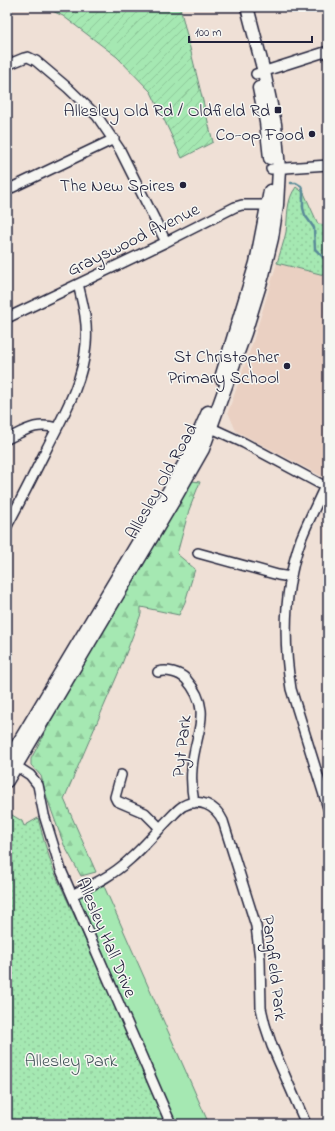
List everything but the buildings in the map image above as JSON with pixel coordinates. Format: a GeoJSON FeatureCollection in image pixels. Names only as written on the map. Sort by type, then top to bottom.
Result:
{"type":"FeatureCollection","features":[{"type":"Feature","properties":{"kind":"main road","name":"Allesley Old Road"},"geometry":{"type":"LineString","coordinates":[[239,7],[260,73]]}},
{"type":"Feature","properties":{"kind":"main road","name":"Allesley Old Road"},"geometry":{"type":"LineString","coordinates":[[7,782],[12,764],[106,606],[189,475],[203,448],[208,426],[243,338],[263,275],[272,238],[272,205],[275,169],[266,122],[260,73],[247,7]]}},
{"type":"Feature","properties":{"kind":"street"},"geometry":{"type":"LineString","coordinates":[[260,73],[328,51]]}},
{"type":"Feature","properties":{"kind":"street"},"geometry":{"type":"LineString","coordinates":[[7,65],[28,57],[36,61],[84,102],[97,116],[114,139],[166,242]]}},
{"type":"Feature","properties":{"kind":"street"},"geometry":{"type":"LineString","coordinates":[[7,190],[114,139]]}},
{"type":"Feature","properties":{"kind":"street"},"geometry":{"type":"LineString","coordinates":[[275,169],[328,165]]}},
{"type":"Feature","properties":{"kind":"street","name":"Grayswood Avenue"},"geometry":{"type":"LineString","coordinates":[[7,318],[242,205],[272,205]]}},
{"type":"Feature","properties":{"kind":"street"},"geometry":{"type":"LineString","coordinates":[[7,526],[74,396],[84,360],[86,342],[85,311],[78,284]]}},
{"type":"Feature","properties":{"kind":"street"},"geometry":{"type":"LineString","coordinates":[[7,439],[37,426],[48,425],[57,428]]}},
{"type":"Feature","properties":{"kind":"street"},"geometry":{"type":"LineString","coordinates":[[208,426],[244,443],[326,487],[301,539],[291,577],[287,606],[286,652],[290,683],[295,704],[328,808]]}},
{"type":"Feature","properties":{"kind":"street"},"geometry":{"type":"LineString","coordinates":[[198,552],[278,575],[291,577]]}},
{"type":"Feature","properties":{"kind":"street","name":"Pyt Park"},"geometry":{"type":"LineString","coordinates":[[158,672],[166,671],[183,676],[193,686],[200,701],[201,719],[192,768],[194,803]]}},
{"type":"Feature","properties":{"kind":"street","name":"Allesley Hall Drive"},"geometry":{"type":"LineString","coordinates":[[12,764],[30,775],[38,785],[50,838],[61,870],[171,1124]]}},
{"type":"Feature","properties":{"kind":"street"},"geometry":{"type":"LineString","coordinates":[[121,775],[115,797],[118,801],[145,814],[160,828]]}},
{"type":"Feature","properties":{"kind":"street","name":"Pangfield Park"},"geometry":{"type":"LineString","coordinates":[[194,803],[200,802],[211,806],[217,811],[223,821],[256,926],[260,959],[261,1008],[265,1025],[272,1046],[306,1124]]}},
{"type":"Feature","properties":{"kind":"street"},"geometry":{"type":"LineString","coordinates":[[72,895],[117,870],[130,860],[180,808],[189,803],[194,803]]}},
{"type":"Feature","properties":{"kind":"shaded area","name":"St Christopher Primary School"},"geometry":{"type":"Polygon","coordinates":[[[277,263],[328,276],[327,479],[236,431],[228,412],[251,348],[277,263]]]}},
{"type":"Feature","properties":{"kind":"green space"},"geometry":{"type":"Polygon","coordinates":[[[44,7],[91,7],[95,10],[109,7],[180,7],[213,142],[182,158],[151,92],[117,57],[63,16],[44,7]]]}},
{"type":"Feature","properties":{"kind":"green space"},"geometry":{"type":"Polygon","coordinates":[[[296,187],[304,193],[318,224],[328,225],[328,276],[277,263],[286,232],[290,197],[296,187]]]}},
{"type":"Feature","properties":{"kind":"green space"},"geometry":{"type":"Polygon","coordinates":[[[192,481],[200,482],[189,510],[177,554],[195,569],[185,602],[179,615],[141,607],[141,614],[120,669],[64,799],[96,872],[81,876],[64,845],[48,801],[41,776],[31,765],[31,759],[82,661],[192,481]]]}},
{"type":"Feature","properties":{"kind":"green space","name":"Allesley Park"},"geometry":{"type":"Polygon","coordinates":[[[7,812],[22,821],[24,826],[38,818],[53,869],[134,1047],[167,1124],[7,1124],[7,812]]]}},
{"type":"Feature","properties":{"kind":"green space"},"geometry":{"type":"Polygon","coordinates":[[[103,884],[209,1124],[176,1124],[78,896],[103,884]]]}},
{"type":"Feature","properties":{"kind":"waterway"},"geometry":{"type":"LineString","coordinates":[[291,183],[296,183],[301,186],[303,191],[303,208],[305,215],[314,228],[315,249],[328,262]]}},
{"type":"Feature","properties":{"kind":"place","name":"Allesley Old Rd / Oldfield Rd"},"geometry":{"type":"Point","coordinates":[278,110]}},
{"type":"Feature","properties":{"kind":"place","name":"Co-op Food"},"geometry":{"type":"Point","coordinates":[312,134]}},
{"type":"Feature","properties":{"kind":"place","name":"The New Spires"},"geometry":{"type":"Point","coordinates":[183,185]}},
{"type":"Feature","properties":{"kind":"place","name":"St Christopher Primary School"},"geometry":{"type":"Point","coordinates":[287,366]}}]}
